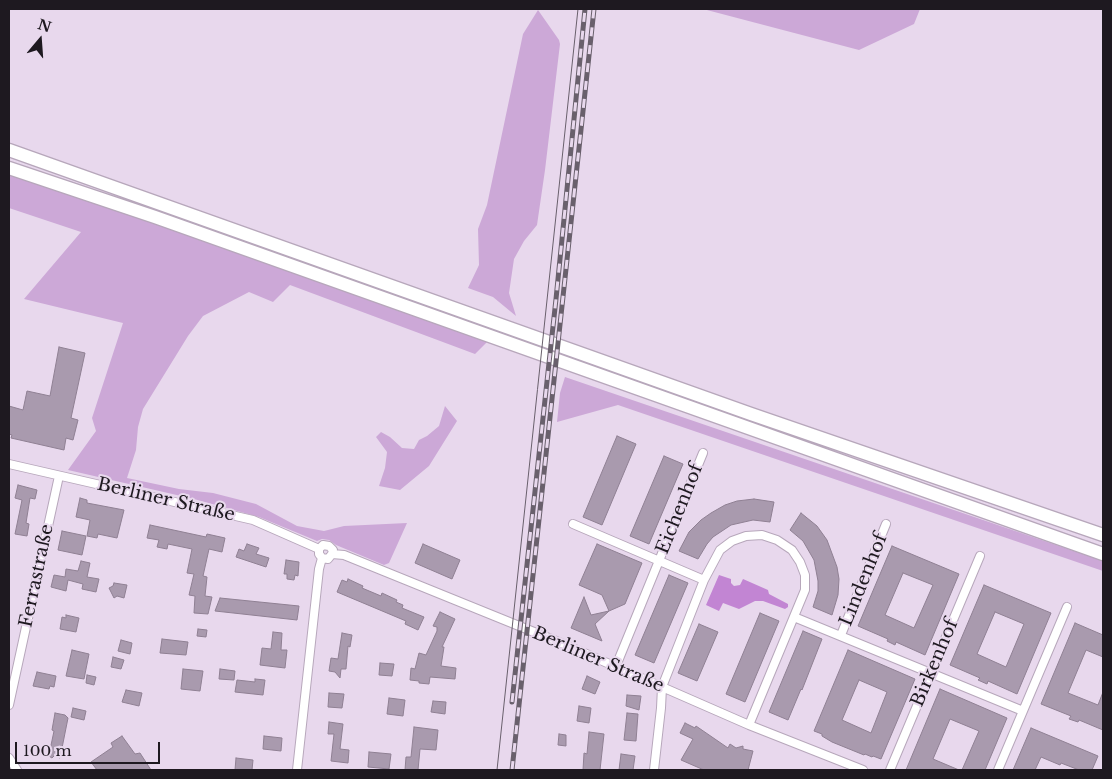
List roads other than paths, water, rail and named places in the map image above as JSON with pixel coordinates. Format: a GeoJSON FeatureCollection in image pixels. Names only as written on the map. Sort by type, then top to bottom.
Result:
{"type":"FeatureCollection","features":[{"type":"Feature","properties":{"kind":"main road"},"geometry":{"type":"LineString","coordinates":[[9,150],[778,424],[1103,535]]}},
{"type":"Feature","properties":{"kind":"main road"},"geometry":{"type":"LineString","coordinates":[[9,168],[173,223],[1103,554]]}},
{"type":"Feature","properties":{"kind":"street","name":"Eichenhof"},"geometry":{"type":"LineString","coordinates":[[573,524],[660,561],[703,453]]}},
{"type":"Feature","properties":{"kind":"street","name":"Berliner Straße"},"geometry":{"type":"LineString","coordinates":[[9,464],[253,520],[319,549],[323,545],[329,546],[332,548],[332,554],[344,555],[616,666],[749,725],[862,770]]}},
{"type":"Feature","properties":{"kind":"street","name":"Ferrastraße"},"geometry":{"type":"LineString","coordinates":[[9,705],[59,476]]}},
{"type":"Feature","properties":{"kind":"street","name":"Lindenhof"},"geometry":{"type":"LineString","coordinates":[[841,635],[886,524]]}},
{"type":"Feature","properties":{"kind":"street"},"geometry":{"type":"LineString","coordinates":[[654,770],[662,708],[662,687],[704,580],[720,550],[732,541],[746,536],[762,535],[777,540],[792,550],[806,575],[805,590],[749,725]]}},
{"type":"Feature","properties":{"kind":"street"},"geometry":{"type":"LineString","coordinates":[[297,770],[319,569],[322,558],[319,554],[319,549]]}},
{"type":"Feature","properties":{"kind":"street"},"geometry":{"type":"LineString","coordinates":[[322,558],[328,558],[332,554]]}},
{"type":"Feature","properties":{"kind":"street","name":"Birkenhof"},"geometry":{"type":"LineString","coordinates":[[890,770],[980,556]]}},
{"type":"Feature","properties":{"kind":"street"},"geometry":{"type":"LineString","coordinates":[[616,666],[660,561],[704,580]]}},
{"type":"Feature","properties":{"kind":"street"},"geometry":{"type":"LineString","coordinates":[[998,770],[1067,607]]}},
{"type":"Feature","properties":{"kind":"street"},"geometry":{"type":"LineString","coordinates":[[794,617],[1023,711]]}},
{"type":"Feature","properties":{"kind":"street"},"geometry":{"type":"LineString","coordinates":[[9,758],[16,770]]}},
{"type":"Feature","properties":{"kind":"tram line"},"geometry":{"type":"LineString","coordinates":[[497,770],[578,9]]}},
{"type":"Feature","properties":{"kind":"railway"},"geometry":{"type":"LineString","coordinates":[[512,702],[556,299],[585,9]]}},
{"type":"Feature","properties":{"kind":"railway"},"geometry":{"type":"LineString","coordinates":[[512,770],[594,9]]}}]}
